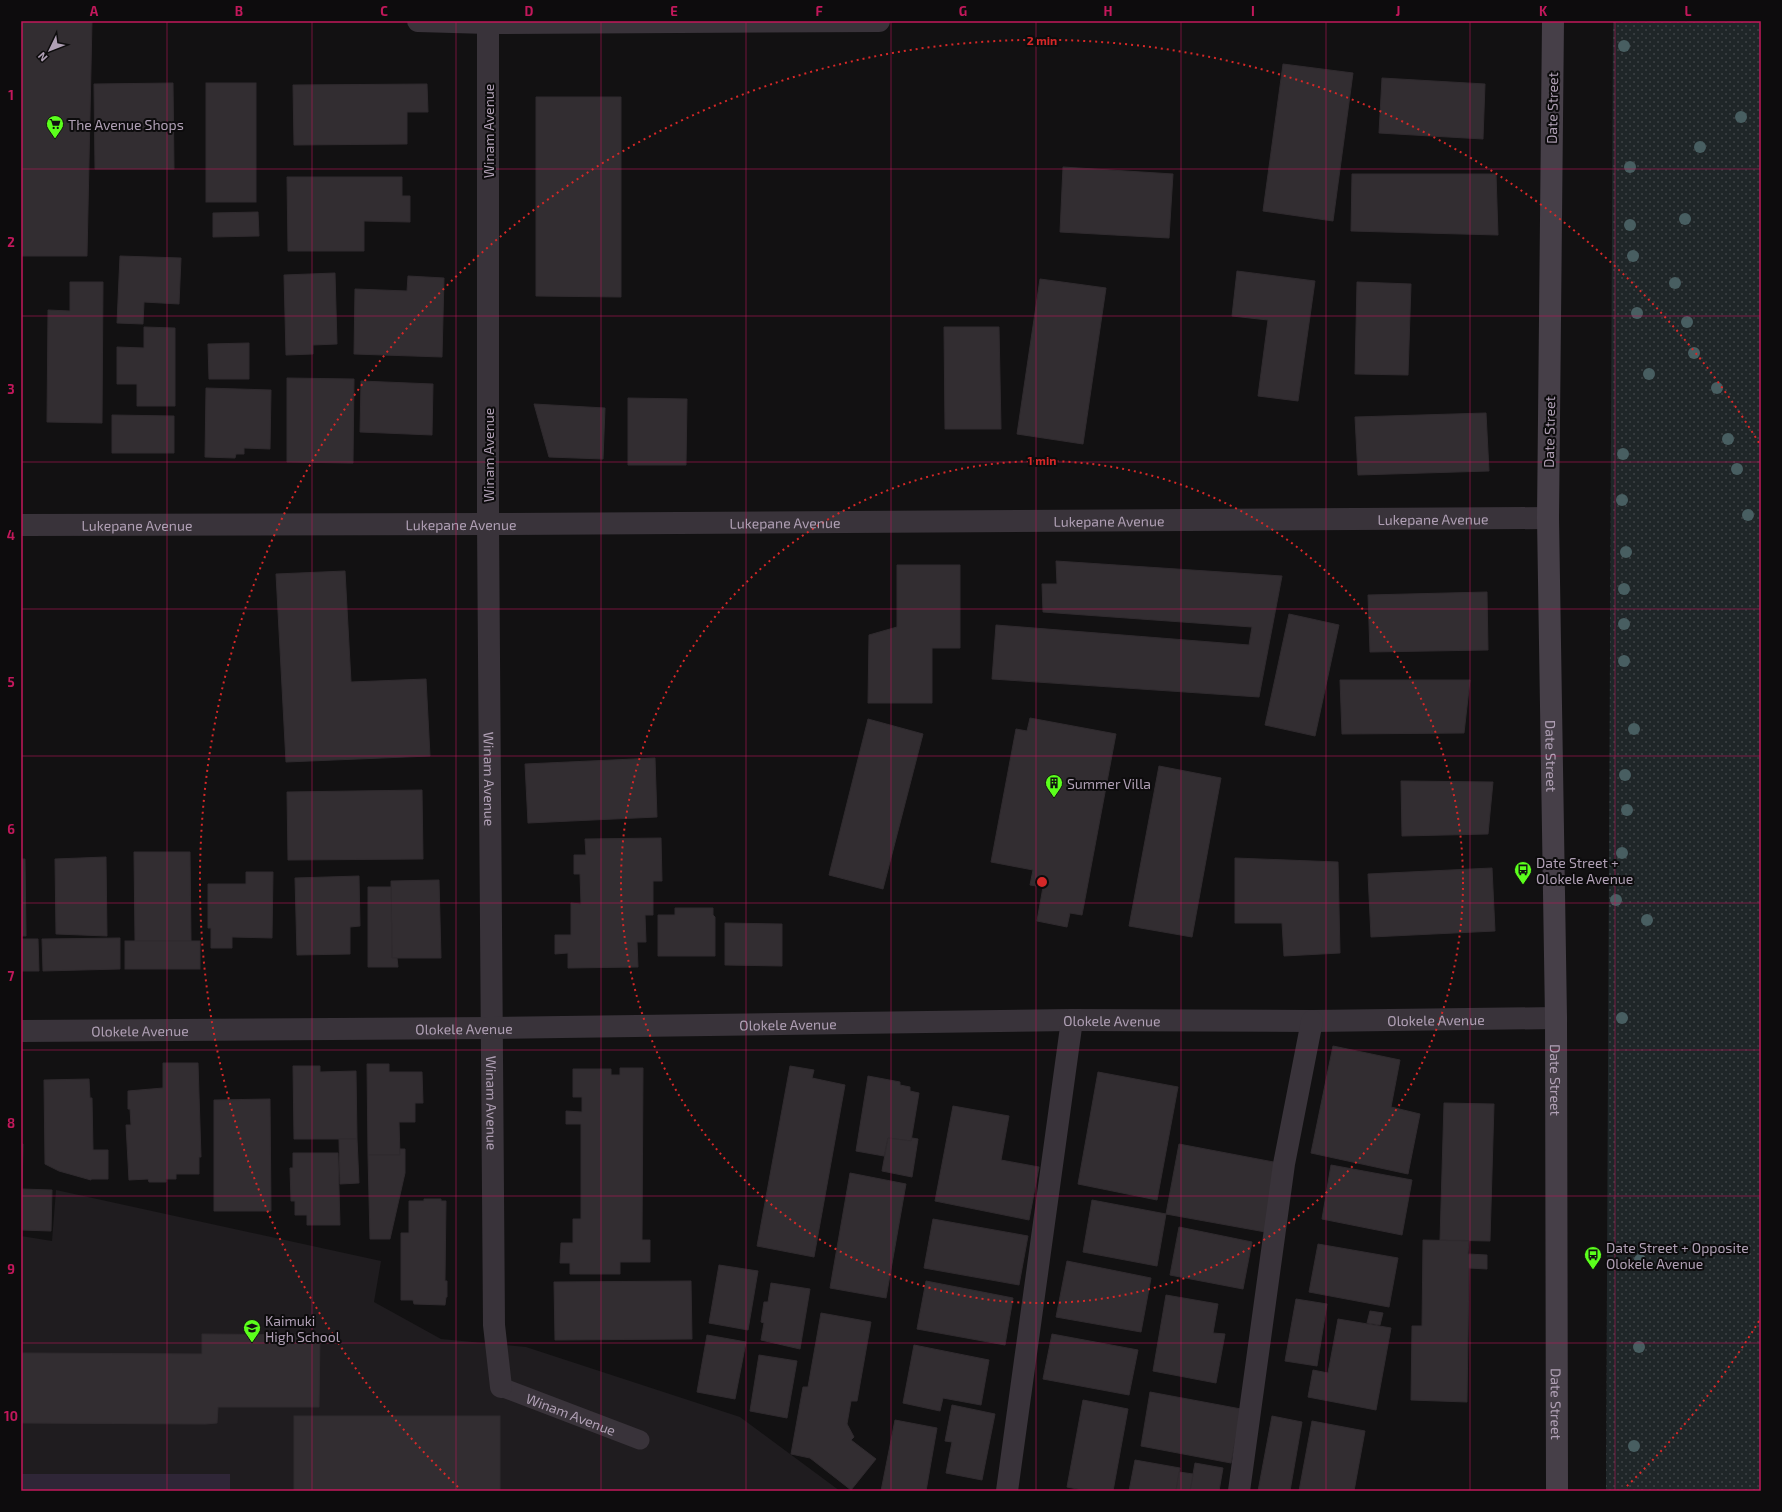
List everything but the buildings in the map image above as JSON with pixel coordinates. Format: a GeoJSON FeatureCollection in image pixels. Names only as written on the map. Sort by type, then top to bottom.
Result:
{"type":"FeatureCollection","features":[{"type":"Feature","properties":{"kind":"street"},"geometry":{"type":"LineString","coordinates":[[418,21],[879,21]]}},
{"type":"Feature","properties":{"kind":"street","name":"Date Street"},"geometry":{"type":"LineString","coordinates":[[1553,21],[1548,518],[1556,1018],[1557,1491]]}},
{"type":"Feature","properties":{"kind":"street","name":"Winam Avenue"},"geometry":{"type":"LineString","coordinates":[[488,22],[488,524],[494,1325],[501,1387]]}},
{"type":"Feature","properties":{"kind":"street","name":"Lukepane Avenue"},"geometry":{"type":"LineString","coordinates":[[21,525],[1548,518]]}},
{"type":"Feature","properties":{"kind":"street","name":"Olokele Avenue"},"geometry":{"type":"LineString","coordinates":[[21,1031],[492,1028],[1072,1020],[1312,1021],[1556,1018]]}},
{"type":"Feature","properties":{"kind":"street"},"geometry":{"type":"LineString","coordinates":[[1007,1491],[1072,1020]]}},
{"type":"Feature","properties":{"kind":"street"},"geometry":{"type":"LineString","coordinates":[[1239,1491],[1284,1164],[1312,1021]]}},
{"type":"Feature","properties":{"kind":"lane","name":"Winam Avenue"},"geometry":{"type":"LineString","coordinates":[[501,1387],[640,1440]]}},
{"type":"Feature","properties":{"kind":"shaded area"},"geometry":{"type":"Polygon","coordinates":[[[1613,21],[1761,21],[1761,1491],[1606,1491],[1613,21]]]}},
{"type":"Feature","properties":{"kind":"shaded area","name":"Kaimuki High School"},"geometry":{"type":"Polygon","coordinates":[[[56,1190],[381,1261],[374,1302],[441,1339],[526,1347],[740,1417],[840,1491],[21,1491],[21,1236],[52,1241],[56,1190]]]}},
{"type":"Feature","properties":{"kind":"shaded area"},"geometry":{"type":"Polygon","coordinates":[[[21,1474],[230,1474],[230,1491],[21,1491],[21,1474]]]}},
{"type":"Feature","properties":{"kind":"place","name":"The Avenue Shops"},"geometry":{"type":"Point","coordinates":[55,139]}},
{"type":"Feature","properties":{"kind":"place","name":"Summer Villa"},"geometry":{"type":"Point","coordinates":[1054,798]}},
{"type":"Feature","properties":{"kind":"place","name":"Date Street + Olokele Avenue"},"geometry":{"type":"Point","coordinates":[1523,885]}},
{"type":"Feature","properties":{"kind":"place","name":"Date Street + Opposite Olokele Avenue"},"geometry":{"type":"Point","coordinates":[1593,1270]}},
{"type":"Feature","properties":{"kind":"place","name":"Kaimuki High School"},"geometry":{"type":"Point","coordinates":[252,1343]}}]}
